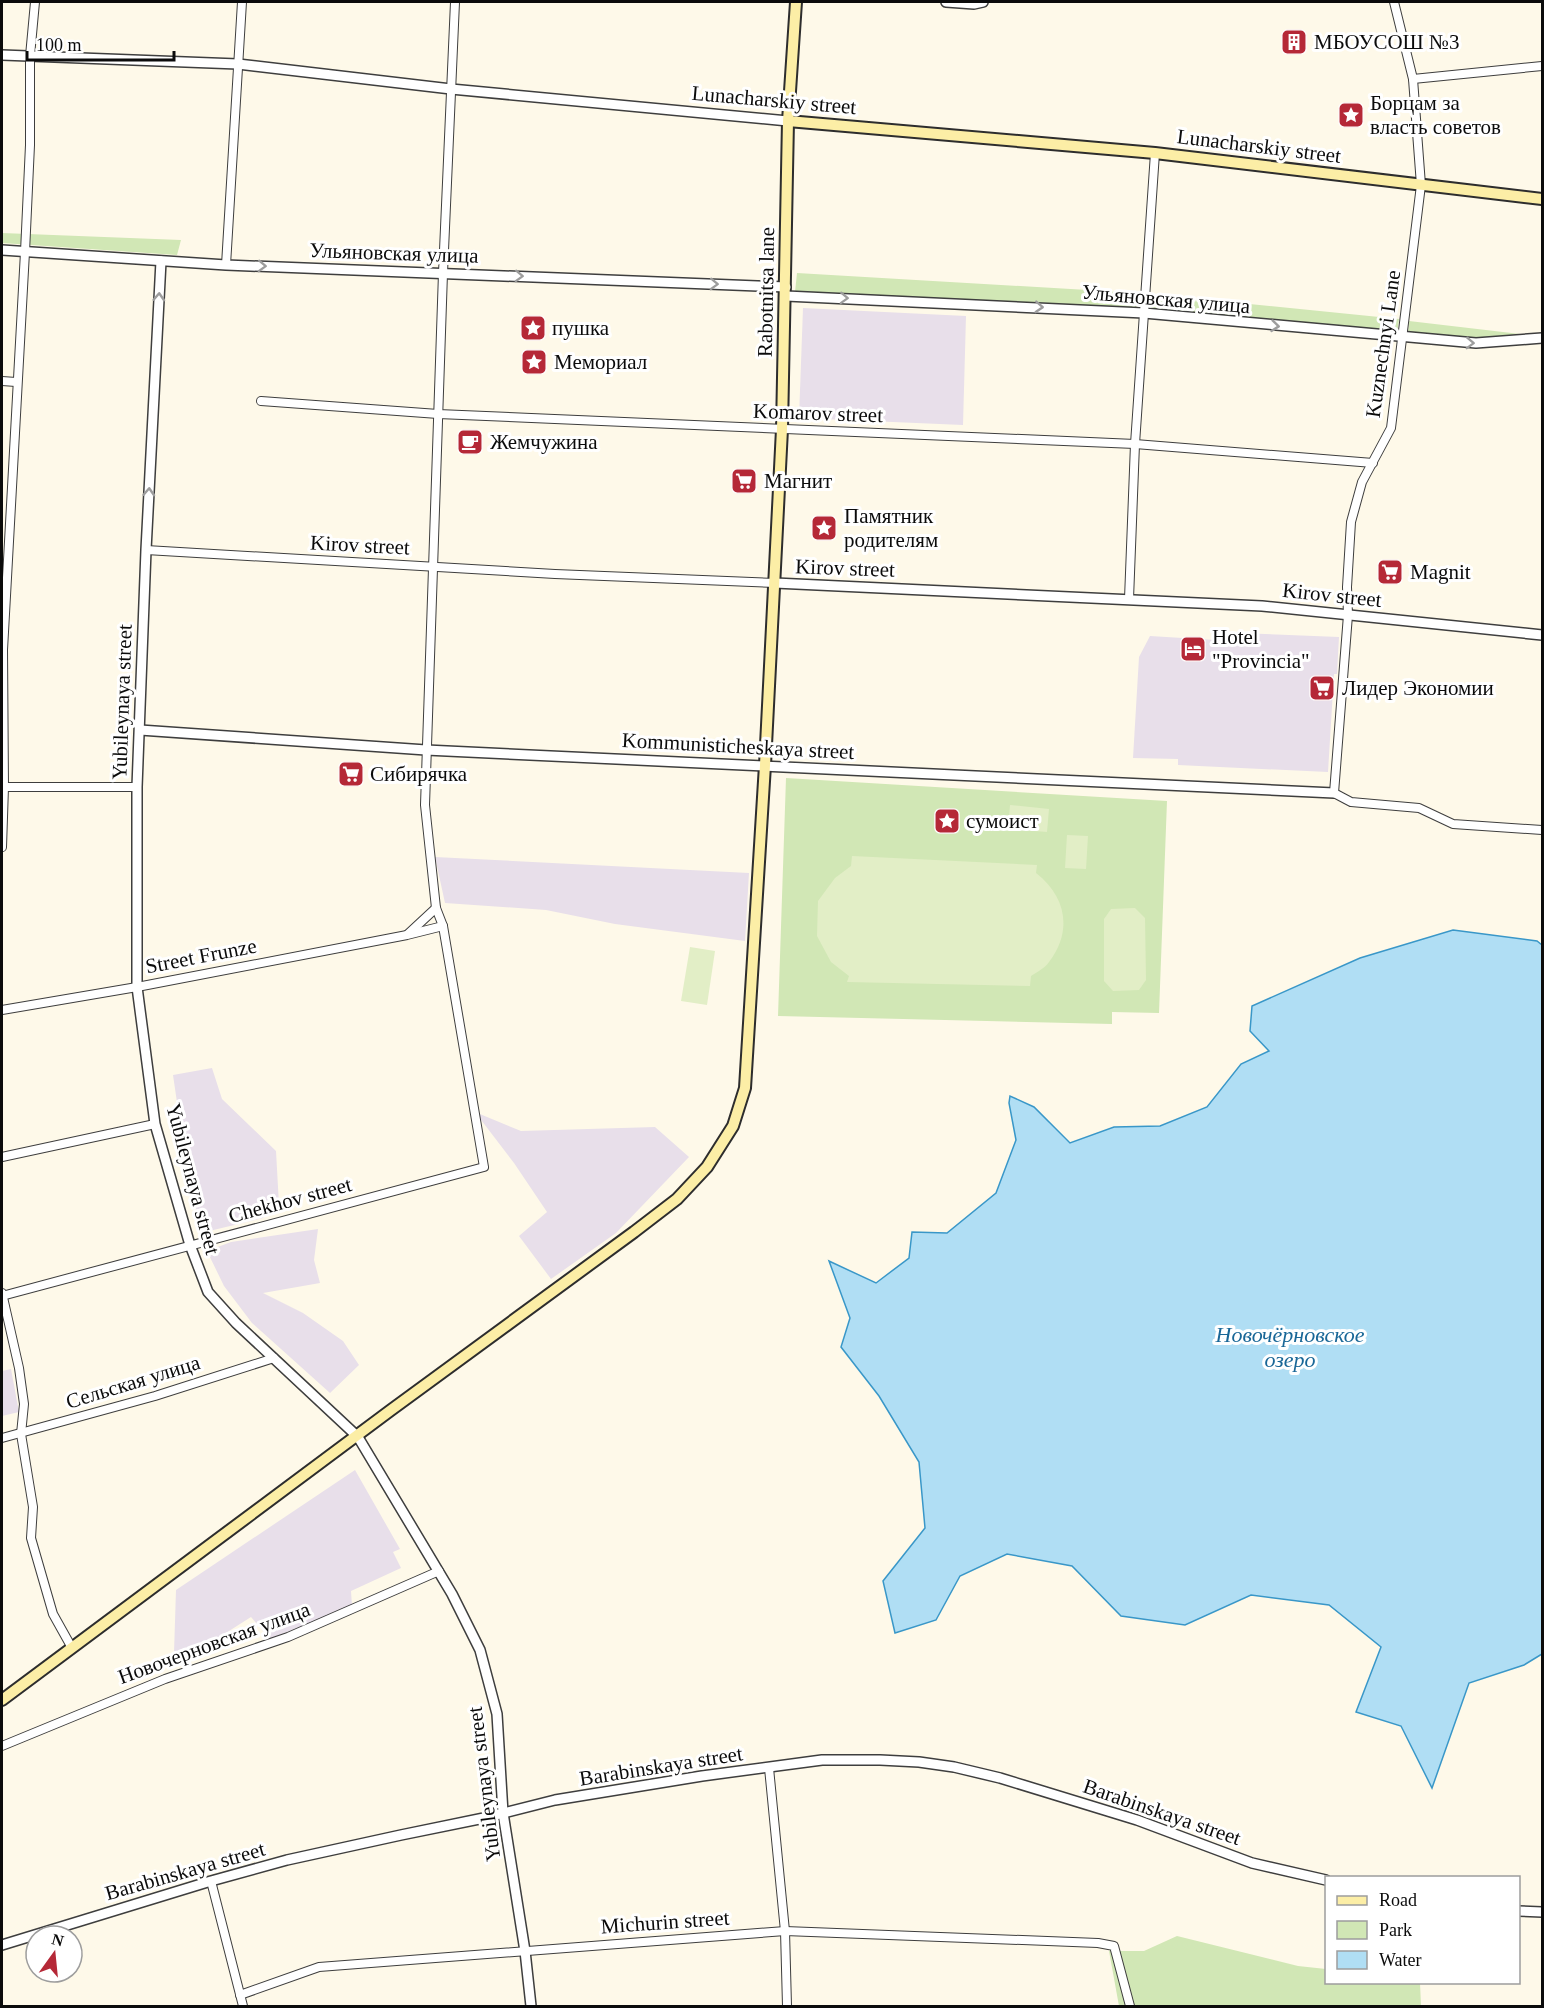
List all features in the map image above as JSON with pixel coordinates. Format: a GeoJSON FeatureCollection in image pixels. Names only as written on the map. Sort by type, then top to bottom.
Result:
{"type":"FeatureCollection","features":[{"type":"Feature","properties":{"kind":"main road","name":"Rabotnitsa lane"},"geometry":{"type":"LineString","coordinates":[[2,1700],[677,1199],[707,1167],[733,1126],[745,1088],[765,765],[782,429],[788,121],[796,2]]}},
{"type":"Feature","properties":{"kind":"main road","name":"Lunacharskiy street"},"geometry":{"type":"LineString","coordinates":[[788,121],[1155,153],[1421,186],[1542,198]]}},
{"type":"Feature","properties":{"kind":"street"},"geometry":{"type":"LineString","coordinates":[[2,847],[3,650],[16,382],[25,252],[30,145],[30,56],[34,2]]}},
{"type":"Feature","properties":{"kind":"street"},"geometry":{"type":"LineString","coordinates":[[226,265],[242,2]]}},
{"type":"Feature","properties":{"kind":"street"},"geometry":{"type":"LineString","coordinates":[[443,926],[436,908],[425,805],[442,273],[455,2]]}},
{"type":"Feature","properties":{"kind":"street"},"geometry":{"type":"LineString","coordinates":[[946,2],[974,4],[984,2]]}},
{"type":"Feature","properties":{"kind":"street","name":"Kuznechnyi Lane"},"geometry":{"type":"LineString","coordinates":[[1334,793],[1348,615],[1347,587],[1351,522],[1362,482],[1391,428],[1421,186],[1413,79],[1394,2]]}},
{"type":"Feature","properties":{"kind":"street","name":"Lunacharskiy street"},"geometry":{"type":"LineString","coordinates":[[2,55],[238,64],[451,88],[788,121]]}},
{"type":"Feature","properties":{"kind":"street"},"geometry":{"type":"LineString","coordinates":[[1413,79],[1542,66]]}},
{"type":"Feature","properties":{"kind":"street"},"geometry":{"type":"LineString","coordinates":[[1129,599],[1135,444],[1155,153]]}},
{"type":"Feature","properties":{"kind":"street","name":"Ульяновская улица"},"geometry":{"type":"LineString","coordinates":[[2,250],[226,265],[442,273],[1144,313],[1476,343],[1542,338]]}},
{"type":"Feature","properties":{"kind":"street","name":"Yubileynaya street"},"geometry":{"type":"LineString","coordinates":[[161,261],[146,550],[137,787],[137,987],[155,1124],[190,1245],[207,1292],[236,1323],[357,1437],[439,1571],[480,1650],[497,1714],[503,1813],[525,1951],[531,2007]]}},
{"type":"Feature","properties":{"kind":"street"},"geometry":{"type":"LineString","coordinates":[[2,381],[16,382]]}},
{"type":"Feature","properties":{"kind":"street","name":"Komarov street"},"geometry":{"type":"LineString","coordinates":[[261,401],[438,414],[1135,444],[1373,463]]}},
{"type":"Feature","properties":{"kind":"street","name":"Kirov street"},"geometry":{"type":"LineString","coordinates":[[146,550],[433,567],[1262,606],[1542,635]]}},
{"type":"Feature","properties":{"kind":"street","name":"Kommunisticheskaya street"},"geometry":{"type":"LineString","coordinates":[[140,730],[426,750],[1334,793]]}},
{"type":"Feature","properties":{"kind":"street"},"geometry":{"type":"LineString","coordinates":[[3,787],[137,787]]}},
{"type":"Feature","properties":{"kind":"street"},"geometry":{"type":"LineString","coordinates":[[1334,793],[1352,802],[1419,808],[1453,824],[1542,830]]}},
{"type":"Feature","properties":{"kind":"street"},"geometry":{"type":"LineString","coordinates":[[407,935],[436,908]]}},
{"type":"Feature","properties":{"kind":"street","name":"Street Frunze"},"geometry":{"type":"LineString","coordinates":[[2,1010],[137,987],[443,926]]}},
{"type":"Feature","properties":{"kind":"street","name":"Chekhov street"},"geometry":{"type":"LineString","coordinates":[[2,1294],[484,1167],[443,926]]}},
{"type":"Feature","properties":{"kind":"street"},"geometry":{"type":"LineString","coordinates":[[2,1156],[155,1124]]}},
{"type":"Feature","properties":{"kind":"street"},"geometry":{"type":"LineString","coordinates":[[2,1294],[24,1404],[21,1434],[33,1507],[31,1538],[53,1614],[72,1648]]}},
{"type":"Feature","properties":{"kind":"street","name":"Сельская улица"},"geometry":{"type":"LineString","coordinates":[[2,1438],[155,1396],[274,1358]]}},
{"type":"Feature","properties":{"kind":"street","name":"Новочерновская улица"},"geometry":{"type":"LineString","coordinates":[[2,1746],[165,1679],[288,1637],[439,1571]]}},
{"type":"Feature","properties":{"kind":"street","name":"Barabinskaya street"},"geometry":{"type":"LineString","coordinates":[[2,1945],[287,1860],[555,1800],[702,1776],[822,1760],[880,1760],[954,1767],[1000,1778],[1137,1820],[1252,1863],[1325,1880]]}},
{"type":"Feature","properties":{"kind":"street"},"geometry":{"type":"LineString","coordinates":[[769,1768],[785,1930],[788,2007]]}},
{"type":"Feature","properties":{"kind":"street"},"geometry":{"type":"LineString","coordinates":[[211,1881],[243,2007]]}},
{"type":"Feature","properties":{"kind":"street"},"geometry":{"type":"LineString","coordinates":[[1520,1911],[1542,1912]]}},
{"type":"Feature","properties":{"kind":"street","name":"Michurin street"},"geometry":{"type":"LineString","coordinates":[[240,1995],[319,1967],[785,1930],[1098,1943],[1114,1946],[1130,2007]]}},
{"type":"Feature","properties":{"kind":"shaded area"},"geometry":{"type":"Polygon","coordinates":[[[803,308],[966,316],[963,425],[799,418],[803,308]]]}},
{"type":"Feature","properties":{"kind":"shaded area"},"geometry":{"type":"Polygon","coordinates":[[[1238,633],[1339,637],[1337,674],[1334,674],[1328,772],[1178,765],[1178,759],[1133,758],[1139,657],[1150,636],[1232,641],[1238,633]]]}},
{"type":"Feature","properties":{"kind":"shaded area"},"geometry":{"type":"Polygon","coordinates":[[[435,857],[749,873],[745,941],[615,924],[546,910],[445,903],[435,857]]]}},
{"type":"Feature","properties":{"kind":"shaded area"},"geometry":{"type":"Polygon","coordinates":[[[212,1068],[222,1099],[276,1151],[279,1205],[263,1218],[201,1233],[187,1171],[173,1075],[212,1068]]]}},
{"type":"Feature","properties":{"kind":"shaded area"},"geometry":{"type":"Polygon","coordinates":[[[475,1112],[521,1131],[655,1127],[689,1157],[616,1233],[551,1279],[519,1236],[547,1212],[514,1163],[475,1112]]]}},
{"type":"Feature","properties":{"kind":"shaded area"},"geometry":{"type":"Polygon","coordinates":[[[318,1229],[314,1260],[320,1283],[263,1293],[303,1313],[343,1341],[359,1365],[330,1393],[252,1323],[224,1286],[207,1251],[231,1242],[318,1229]]]}},
{"type":"Feature","properties":{"kind":"shaded area"},"geometry":{"type":"Polygon","coordinates":[[[11,1369],[19,1412],[2,1416],[2,1371],[11,1369]]]}},
{"type":"Feature","properties":{"kind":"shaded area"},"geometry":{"type":"Polygon","coordinates":[[[355,1470],[400,1549],[393,1552],[401,1568],[351,1591],[352,1606],[270,1639],[251,1617],[185,1659],[174,1653],[176,1590],[355,1470]]]}},
{"type":"Feature","properties":{"kind":"green space"},"geometry":{"type":"Polygon","coordinates":[[[2,233],[181,240],[177,255],[2,243],[2,233]]]}},
{"type":"Feature","properties":{"kind":"green space"},"geometry":{"type":"Polygon","coordinates":[[[797,273],[1138,293],[1136,308],[795,292],[797,273]]]}},
{"type":"Feature","properties":{"kind":"green space"},"geometry":{"type":"Polygon","coordinates":[[[1149,294],[1399,319],[1397,334],[1148,311],[1149,294]]]}},
{"type":"Feature","properties":{"kind":"green space"},"geometry":{"type":"Polygon","coordinates":[[[1409,321],[1520,334],[1476,340],[1408,334],[1409,321]]]}},
{"type":"Feature","properties":{"kind":"green space"},"geometry":{"type":"Polygon","coordinates":[[[786,778],[1167,801],[1159,1013],[1112,1012],[1112,1024],[778,1016],[786,778]]]}},
{"type":"Feature","properties":{"kind":"green space"},"geometry":{"type":"Polygon","coordinates":[[[1010,805],[1049,809],[1047,832],[1008,829],[1010,805]]]}},
{"type":"Feature","properties":{"kind":"green space"},"geometry":{"type":"Polygon","coordinates":[[[1067,835],[1088,836],[1086,869],[1065,868],[1067,835]]]}},
{"type":"Feature","properties":{"kind":"green space"},"geometry":{"type":"Polygon","coordinates":[[[852,856],[1037,865],[1036,873],[1054,892],[1063,914],[1061,938],[1057,950],[1041,970],[1031,976],[1030,986],[847,982],[849,976],[831,962],[817,936],[818,901],[835,878],[851,866],[852,856]]]}},
{"type":"Feature","properties":{"kind":"green space"},"geometry":{"type":"Polygon","coordinates":[[[1135,908],[1145,918],[1146,980],[1139,990],[1113,991],[1104,981],[1104,919],[1111,909],[1135,908]]]}},
{"type":"Feature","properties":{"kind":"green space"},"geometry":{"type":"Polygon","coordinates":[[[690,947],[715,951],[707,1005],[681,1001],[690,947]]]}},
{"type":"Feature","properties":{"kind":"green space"},"geometry":{"type":"Polygon","coordinates":[[[1177,1936],[1298,1966],[1325,1969],[1325,1984],[1420,1984],[1421,2006],[1119,2006],[1109,1951],[1144,1951],[1177,1936]]]}},
{"type":"Feature","properties":{"kind":"water","name":"Новочёрновское озеро"},"geometry":{"type":"Polygon","coordinates":[[[1453,930],[1537,941],[1542,945],[1542,1654],[1524,1665],[1469,1683],[1432,1788],[1401,1726],[1356,1712],[1381,1647],[1329,1605],[1251,1595],[1185,1625],[1121,1616],[1072,1566],[1007,1554],[960,1576],[936,1620],[895,1633],[883,1581],[925,1528],[919,1462],[879,1396],[841,1347],[850,1318],[829,1261],[876,1283],[909,1258],[912,1232],[947,1233],[996,1193],[1016,1140],[1009,1103],[1010,1096],[1034,1107],[1070,1143],[1114,1127],[1160,1126],[1207,1107],[1241,1064],[1269,1051],[1250,1031],[1252,1006],[1360,958],[1453,930]]]}},
{"type":"Feature","properties":{"kind":"place","name":"МБОУСОШ №3"},"geometry":{"type":"Point","coordinates":[1294,42]}},
{"type":"Feature","properties":{"kind":"place","name":"Борцам за власть советов"},"geometry":{"type":"Point","coordinates":[1351,115]}},
{"type":"Feature","properties":{"kind":"place","name":"пушка"},"geometry":{"type":"Point","coordinates":[533,328]}},
{"type":"Feature","properties":{"kind":"place","name":"Мемориал"},"geometry":{"type":"Point","coordinates":[534,362]}},
{"type":"Feature","properties":{"kind":"place","name":"Жемчужина"},"geometry":{"type":"Point","coordinates":[470,442]}},
{"type":"Feature","properties":{"kind":"place","name":"Магнит"},"geometry":{"type":"Point","coordinates":[744,481]}},
{"type":"Feature","properties":{"kind":"place","name":"Памятник родителям"},"geometry":{"type":"Point","coordinates":[824,528]}},
{"type":"Feature","properties":{"kind":"place","name":"Magnit"},"geometry":{"type":"Point","coordinates":[1390,572]}},
{"type":"Feature","properties":{"kind":"place","name":"Hotel \"Provincia\""},"geometry":{"type":"Point","coordinates":[1193,649]}},
{"type":"Feature","properties":{"kind":"place","name":"Лидер Экономии"},"geometry":{"type":"Point","coordinates":[1322,688]}},
{"type":"Feature","properties":{"kind":"place","name":"Сибирячка"},"geometry":{"type":"Point","coordinates":[351,774]}},
{"type":"Feature","properties":{"kind":"place","name":"сумоист"},"geometry":{"type":"Point","coordinates":[947,821]}}]}
